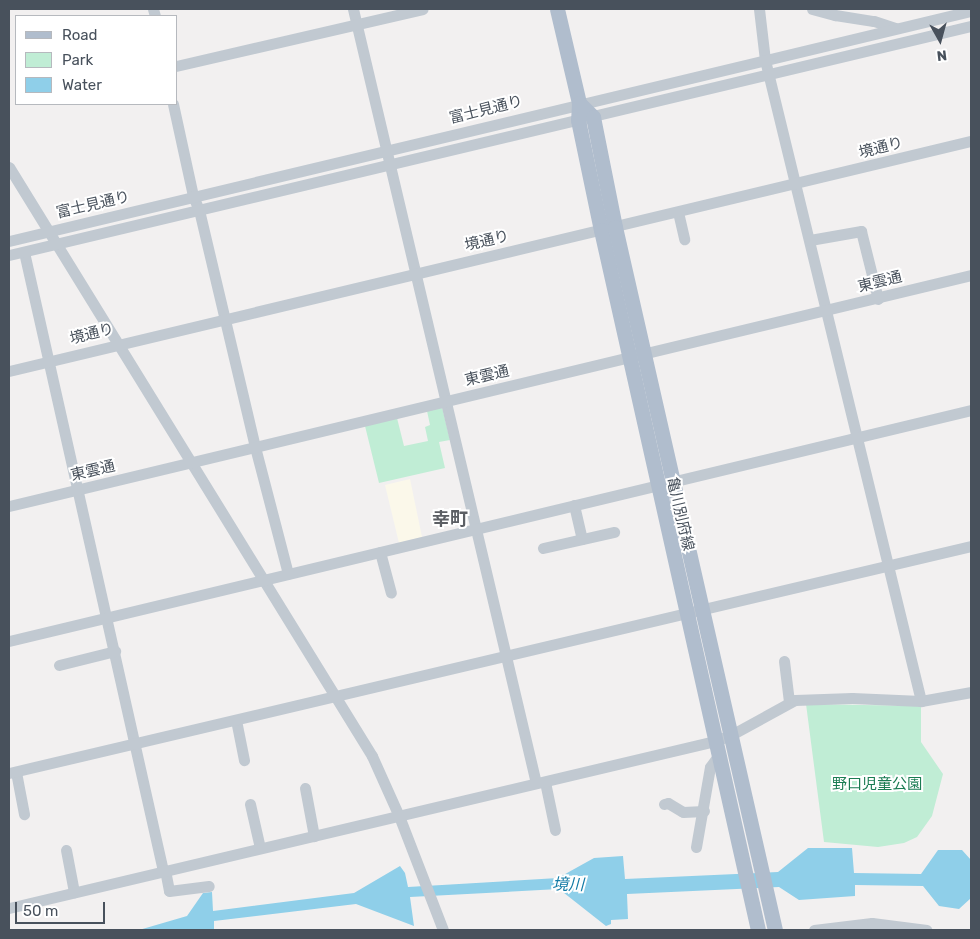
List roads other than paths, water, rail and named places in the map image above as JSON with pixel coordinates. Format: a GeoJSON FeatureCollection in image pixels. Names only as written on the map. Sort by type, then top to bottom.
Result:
{"type":"FeatureCollection","features":[{"type":"Feature","properties":{"kind":"main road","name":"亀川別府線"},"geometry":{"type":"LineString","coordinates":[[557,9],[579,103],[578,120],[608,228],[665,484],[686,613],[757,927]]}},
{"type":"Feature","properties":{"kind":"main road"},"geometry":{"type":"LineString","coordinates":[[579,103],[593,117]]}},
{"type":"Feature","properties":{"kind":"main road","name":"亀川別府線"},"geometry":{"type":"LineString","coordinates":[[593,117],[608,228]]}},
{"type":"Feature","properties":{"kind":"main road","name":"亀川別府線"},"geometry":{"type":"LineString","coordinates":[[665,484],[701,609],[774,926]]}},
{"type":"Feature","properties":{"kind":"street"},"geometry":{"type":"LineString","coordinates":[[353,9],[415,274],[448,401],[506,656],[555,830]]}},
{"type":"Feature","properties":{"kind":"street"},"geometry":{"type":"LineString","coordinates":[[178,66],[422,9]]}},
{"type":"Feature","properties":{"kind":"street"},"geometry":{"type":"LineString","coordinates":[[758,9],[765,60],[921,701]]}},
{"type":"Feature","properties":{"kind":"street"},"geometry":{"type":"LineString","coordinates":[[812,9],[834,15],[874,21],[897,28],[917,40]]}},
{"type":"Feature","properties":{"kind":"street","name":"富士見通り"},"geometry":{"type":"LineString","coordinates":[[9,241],[971,10]]}},
{"type":"Feature","properties":{"kind":"street","name":"富士見通り"},"geometry":{"type":"LineString","coordinates":[[9,255],[770,76],[971,26]]}},
{"type":"Feature","properties":{"kind":"street"},"geometry":{"type":"LineString","coordinates":[[173,105],[193,196],[199,210],[226,321],[254,447],[288,574]]}},
{"type":"Feature","properties":{"kind":"street","name":"境通り"},"geometry":{"type":"LineString","coordinates":[[9,371],[118,343],[226,321],[971,141]]}},
{"type":"Feature","properties":{"kind":"street"},"geometry":{"type":"LineString","coordinates":[[9,167],[372,756],[399,816],[407,841],[443,930]]}},
{"type":"Feature","properties":{"kind":"street"},"geometry":{"type":"LineString","coordinates":[[678,212],[684,239]]}},
{"type":"Feature","properties":{"kind":"street"},"geometry":{"type":"LineString","coordinates":[[810,240],[861,230],[878,298]]}},
{"type":"Feature","properties":{"kind":"street"},"geometry":{"type":"LineString","coordinates":[[24,252],[169,891],[209,886]]}},
{"type":"Feature","properties":{"kind":"street","name":"東雲通"},"geometry":{"type":"LineString","coordinates":[[9,506],[971,275]]}},
{"type":"Feature","properties":{"kind":"street"},"geometry":{"type":"LineString","coordinates":[[9,641],[971,410]]}},
{"type":"Feature","properties":{"kind":"street"},"geometry":{"type":"LineString","coordinates":[[574,504],[582,539]]}},
{"type":"Feature","properties":{"kind":"street"},"geometry":{"type":"LineString","coordinates":[[543,548],[614,532]]}},
{"type":"Feature","properties":{"kind":"street"},"geometry":{"type":"LineString","coordinates":[[24,814],[13,772],[971,546]]}},
{"type":"Feature","properties":{"kind":"street"},"geometry":{"type":"LineString","coordinates":[[380,552],[390,593]]}},
{"type":"Feature","properties":{"kind":"street"},"geometry":{"type":"LineString","coordinates":[[59,665],[115,651]]}},
{"type":"Feature","properties":{"kind":"street"},"geometry":{"type":"LineString","coordinates":[[784,661],[789,702]]}},
{"type":"Feature","properties":{"kind":"street"},"geometry":{"type":"LineString","coordinates":[[696,847],[704,811],[710,767],[717,748],[731,735],[789,702],[821,698],[921,701],[971,692]]}},
{"type":"Feature","properties":{"kind":"street"},"geometry":{"type":"LineString","coordinates":[[236,720],[244,760]]}},
{"type":"Feature","properties":{"kind":"street"},"geometry":{"type":"LineString","coordinates":[[9,908],[541,783],[717,748]]}},
{"type":"Feature","properties":{"kind":"street"},"geometry":{"type":"LineString","coordinates":[[305,788],[314,836]]}},
{"type":"Feature","properties":{"kind":"street"},"geometry":{"type":"LineString","coordinates":[[664,804],[668,803],[683,812],[704,811]]}},
{"type":"Feature","properties":{"kind":"street"},"geometry":{"type":"LineString","coordinates":[[250,804],[260,848]]}},
{"type":"Feature","properties":{"kind":"street"},"geometry":{"type":"LineString","coordinates":[[66,850],[74,892]]}},
{"type":"Feature","properties":{"kind":"street"},"geometry":{"type":"LineString","coordinates":[[814,930],[872,923],[927,930]]}},
{"type":"Feature","properties":{"kind":"water","name":"境川"},"geometry":{"type":"Polygon","coordinates":[[[808,848],[852,848],[854,873],[921,874],[938,850],[962,850],[971,860],[971,898],[959,909],[939,906],[923,886],[855,885],[855,896],[799,900],[779,887],[627,894],[628,919],[611,920],[611,924],[606,926],[559,889],[410,897],[414,926],[356,904],[214,921],[214,930],[139,930],[187,916],[203,893],[212,892],[213,911],[354,893],[400,866],[405,873],[408,887],[558,878],[594,858],[623,856],[625,879],[778,872],[808,848]]]}},
{"type":"Feature","properties":{"kind":"district","name":"幸町"},"geometry":{"type":"Point","coordinates":[450,519]}},
{"type":"Feature","properties":{"kind":"park label","name":"野口児童公園"},"geometry":{"type":"Point","coordinates":[877,785]}}]}
